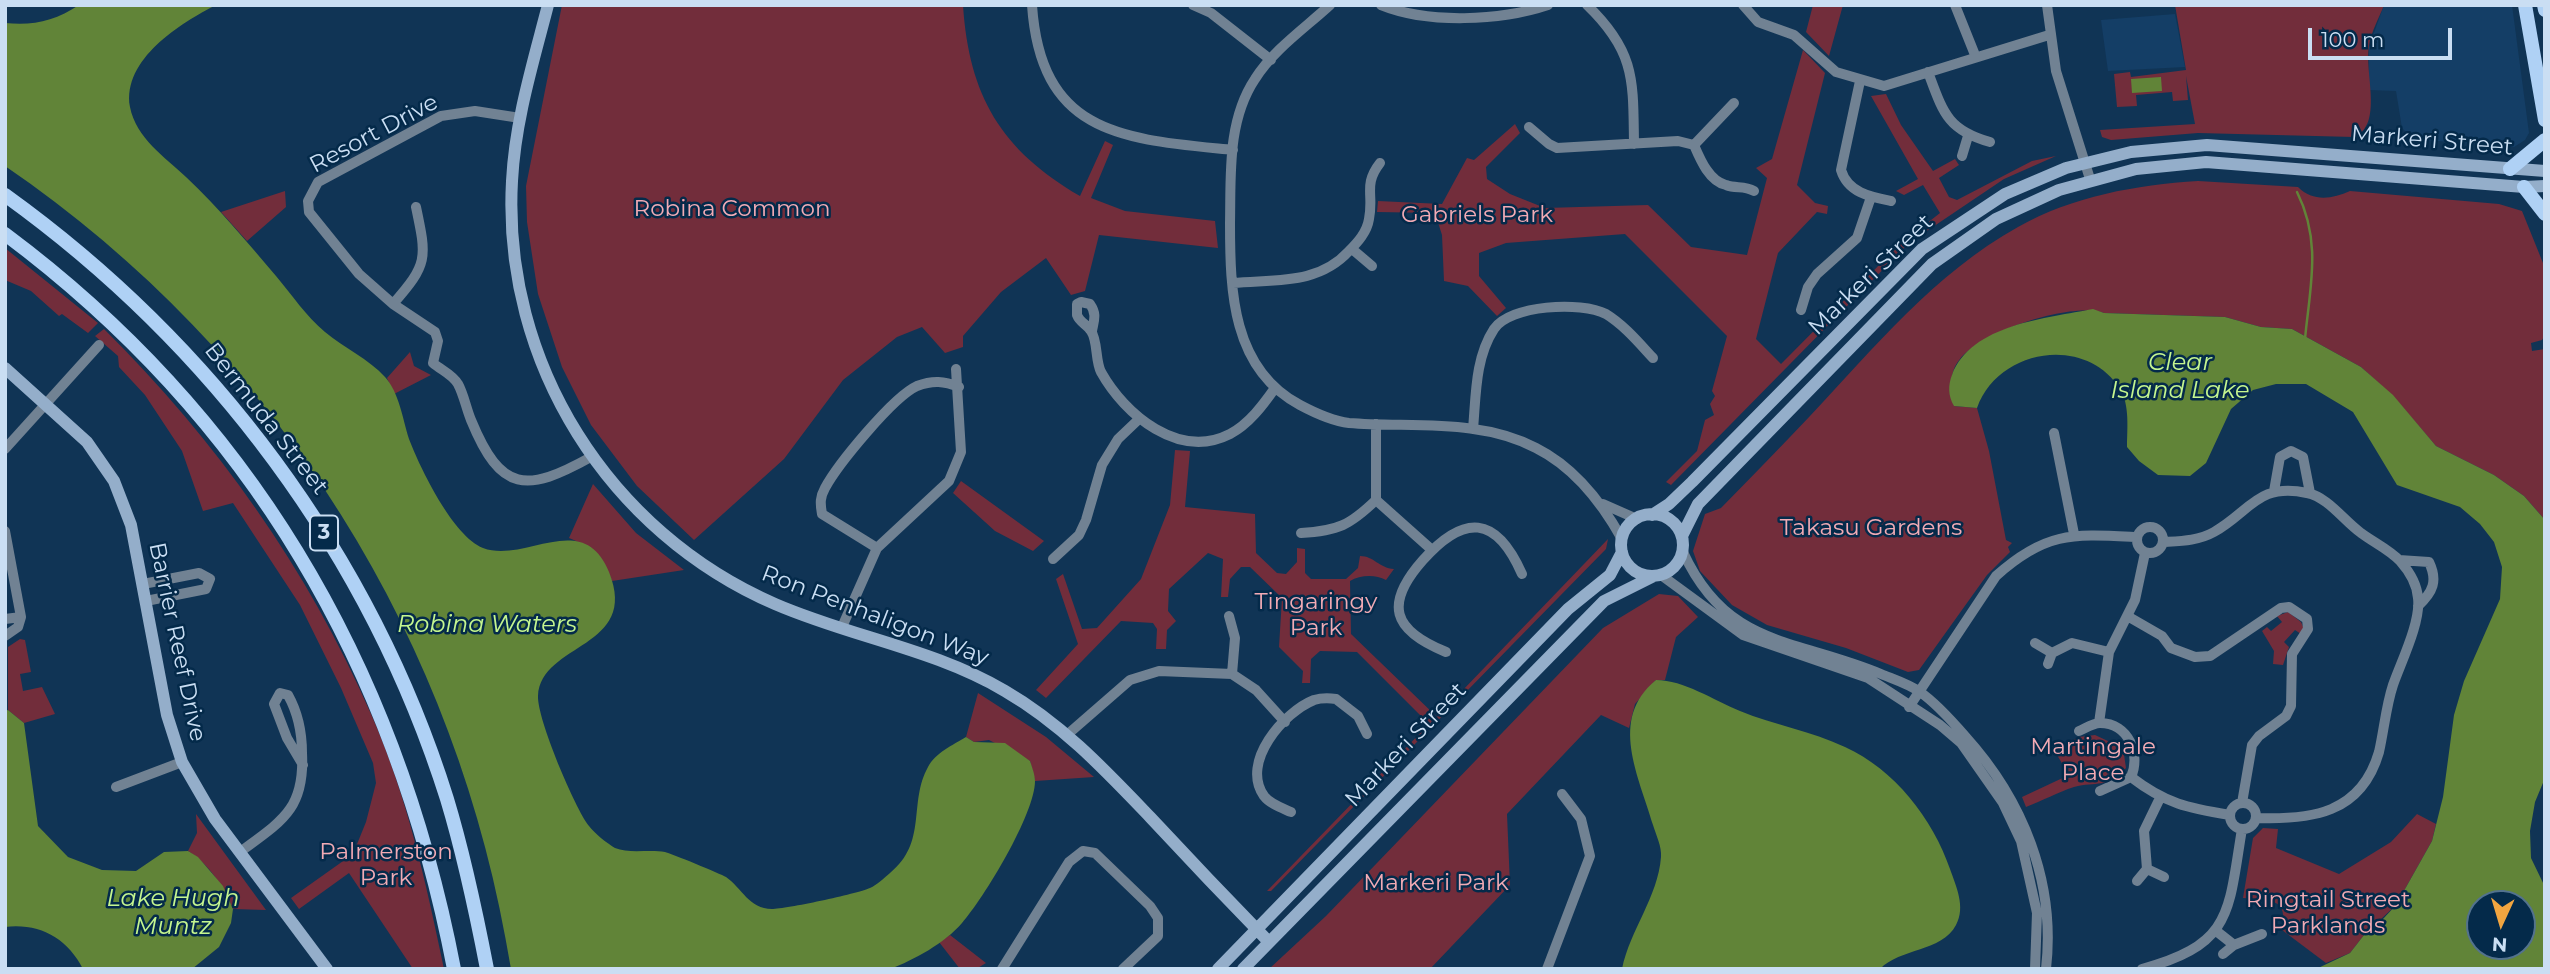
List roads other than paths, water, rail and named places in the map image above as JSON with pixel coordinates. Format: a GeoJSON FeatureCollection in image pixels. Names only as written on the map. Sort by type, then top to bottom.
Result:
{"type":"FeatureCollection","features":[{"type":"Feature","properties":{"kind":"main road","name":"Ron Penhaligon Way"},"geometry":{"type":"LineString","coordinates":[[548,5],[520,118],[512,180],[511,215],[522,303],[530,335],[555,397],[591,457],[645,519],[698,561],[776,605],[970,672],[1005,690],[1068,734],[1269,942]]}},
{"type":"Feature","properties":{"kind":"main road"},"geometry":{"type":"LineString","coordinates":[[2525,5],[2545,120]]}},
{"type":"Feature","properties":{"kind":"main road"},"geometry":{"type":"LineString","coordinates":[[2510,169],[2545,140]]}},
{"type":"Feature","properties":{"kind":"main road","name":"Markeri Street"},"geometry":{"type":"LineString","coordinates":[[1652,514],[1669,504],[1692,482],[1922,249],[2005,194],[2084,162],[2150,149],[2207,145],[2545,171]]}},
{"type":"Feature","properties":{"kind":"main road","name":"Markeri Street"},"geometry":{"type":"LineString","coordinates":[[1682,536],[1698,503],[1932,264],[1996,219],[2090,179],[2154,166],[2206,162],[2524,187],[2545,186]]}},
{"type":"Feature","properties":{"kind":"main road"},"geometry":{"type":"LineString","coordinates":[[2524,187],[2545,214]]}},
{"type":"Feature","properties":{"kind":"main road","name":"Bermuda Street"},"geometry":{"type":"LineString","coordinates":[[5,195],[101,270],[177,344],[264,446],[328,539],[381,636],[422,729],[456,829],[487,969]]}},
{"type":"Feature","properties":{"kind":"main road","name":"3"},"geometry":{"type":"LineString","coordinates":[[5,234],[94,307],[169,380],[232,457],[293,544],[343,630],[389,732],[430,857],[454,969]]}},
{"type":"Feature","properties":{"kind":"main road","name":"Barrier Reef Drive"},"geometry":{"type":"LineString","coordinates":[[5,369],[87,442],[114,481],[131,525],[167,715],[182,762],[197,792],[322,967]]}},
{"type":"Feature","properties":{"kind":"main road"},"geometry":{"type":"LineString","coordinates":[[1652,514],[1670,520],[1682,536],[1683,552],[1675,566],[1657,576],[1645,575],[1630,567],[1622,545],[1628,527],[1637,519],[1652,514]]}},
{"type":"Feature","properties":{"kind":"main road","name":"Markeri Street"},"geometry":{"type":"LineString","coordinates":[[1218,969],[1568,609],[1610,575],[1622,545]]}},
{"type":"Feature","properties":{"kind":"main road","name":"Markeri Street"},"geometry":{"type":"LineString","coordinates":[[1243,969],[1604,601],[1657,576]]}},
{"type":"Feature","properties":{"kind":"street"},"geometry":{"type":"LineString","coordinates":[[1032,5],[1035,40],[1046,70],[1067,103],[1100,127],[1131,138],[1233,150]]}},
{"type":"Feature","properties":{"kind":"street"},"geometry":{"type":"LineString","coordinates":[[1193,5],[1211,13],[1271,61]]}},
{"type":"Feature","properties":{"kind":"street"},"geometry":{"type":"LineString","coordinates":[[1330,5],[1255,78],[1241,103],[1233,150],[1230,247],[1237,323],[1243,341],[1259,370],[1275,388],[1318,414],[1346,423],[1473,429],[1536,447],[1555,459],[1602,504],[1622,545]]}},
{"type":"Feature","properties":{"kind":"street"},"geometry":{"type":"LineString","coordinates":[[1381,5],[1410,15],[1432,17],[1509,14],[1548,5]]}},
{"type":"Feature","properties":{"kind":"street"},"geometry":{"type":"LineString","coordinates":[[1587,5],[1609,26],[1628,60],[1633,89],[1634,144]]}},
{"type":"Feature","properties":{"kind":"street"},"geometry":{"type":"LineString","coordinates":[[1743,5],[1758,22],[1794,35],[1836,72],[1884,86],[1975,55],[2049,35]]}},
{"type":"Feature","properties":{"kind":"street"},"geometry":{"type":"LineString","coordinates":[[1955,5],[1975,55]]}},
{"type":"Feature","properties":{"kind":"street"},"geometry":{"type":"LineString","coordinates":[[2048,5],[2049,35],[2058,82],[2090,179]]}},
{"type":"Feature","properties":{"kind":"street"},"geometry":{"type":"LineString","coordinates":[[1928,72],[1938,99],[1954,127],[1968,136],[1990,142]]}},
{"type":"Feature","properties":{"kind":"street"},"geometry":{"type":"LineString","coordinates":[[1860,81],[1841,170],[1850,186],[1871,197],[1891,201]]}},
{"type":"Feature","properties":{"kind":"street"},"geometry":{"type":"LineString","coordinates":[[1693,145],[1734,103]]}},
{"type":"Feature","properties":{"kind":"street","name":"Resort Drive"},"geometry":{"type":"LineString","coordinates":[[393,304],[359,274],[309,212],[308,201],[318,182],[441,117],[475,111],[520,118]]}},
{"type":"Feature","properties":{"kind":"street"},"geometry":{"type":"LineString","coordinates":[[1529,127],[1557,148],[1678,141],[1693,145]]}},
{"type":"Feature","properties":{"kind":"street"},"geometry":{"type":"LineString","coordinates":[[1962,156],[1968,136]]}},
{"type":"Feature","properties":{"kind":"street"},"geometry":{"type":"LineString","coordinates":[[1693,145],[1700,161],[1721,183],[1754,191]]}},
{"type":"Feature","properties":{"kind":"street"},"geometry":{"type":"LineString","coordinates":[[1233,283],[1310,277],[1332,268],[1352,249],[1367,225],[1369,177],[1380,163]]}},
{"type":"Feature","properties":{"kind":"street"},"geometry":{"type":"LineString","coordinates":[[1801,310],[1808,287],[1817,274],[1857,238],[1871,197]]}},
{"type":"Feature","properties":{"kind":"street"},"geometry":{"type":"LineString","coordinates":[[416,207],[425,258],[419,272],[393,304],[435,332],[438,341],[433,363],[458,385],[471,421],[501,472],[512,480],[532,481],[565,472],[591,457]]}},
{"type":"Feature","properties":{"kind":"street"},"geometry":{"type":"LineString","coordinates":[[1352,249],[1372,266]]}},
{"type":"Feature","properties":{"kind":"street"},"geometry":{"type":"LineString","coordinates":[[1473,429],[1478,371],[1485,346],[1495,327],[1512,315],[1544,308],[1573,307],[1604,313],[1653,358]]}},
{"type":"Feature","properties":{"kind":"street"},"geometry":{"type":"LineString","coordinates":[[1092,331],[1101,372],[1139,419],[1161,434],[1181,439],[1217,439],[1238,429],[1260,409],[1275,388]]}},
{"type":"Feature","properties":{"kind":"street"},"geometry":{"type":"LineString","coordinates":[[5,449],[99,345]]}},
{"type":"Feature","properties":{"kind":"street"},"geometry":{"type":"LineString","coordinates":[[842,627],[877,548],[949,481],[961,452],[956,369]]}},
{"type":"Feature","properties":{"kind":"street"},"geometry":{"type":"LineString","coordinates":[[877,548],[822,514],[820,502],[826,486],[879,419],[907,392],[943,380],[959,387]]}},
{"type":"Feature","properties":{"kind":"street"},"geometry":{"type":"LineString","coordinates":[[1053,559],[1079,535],[1086,520],[1101,465],[1118,439],[1139,419]]}},
{"type":"Feature","properties":{"kind":"street"},"geometry":{"type":"LineString","coordinates":[[1301,533],[1325,532],[1353,523],[1376,500],[1376,424]]}},
{"type":"Feature","properties":{"kind":"street"},"geometry":{"type":"LineString","coordinates":[[2054,433],[2074,534]]}},
{"type":"Feature","properties":{"kind":"street"},"geometry":{"type":"LineString","coordinates":[[2274,491],[2280,457],[2291,451],[2303,457],[2310,493]]}},
{"type":"Feature","properties":{"kind":"street"},"geometry":{"type":"LineString","coordinates":[[2163,542],[2189,541],[2214,532],[2255,498],[2274,491],[2310,493],[2399,560],[2413,579],[2418,606],[2392,689],[2378,755],[2362,784],[2352,796],[2320,815],[2292,819],[2256,818]]}},
{"type":"Feature","properties":{"kind":"street"},"geometry":{"type":"LineString","coordinates":[[1376,500],[1432,551]]}},
{"type":"Feature","properties":{"kind":"street"},"geometry":{"type":"LineString","coordinates":[[1602,504],[1637,519]]}},
{"type":"Feature","properties":{"kind":"street"},"geometry":{"type":"LineString","coordinates":[[1446,652],[1426,644],[1413,632],[1402,620],[1398,607],[1403,582],[1432,551],[1456,530],[1467,527],[1488,530],[1513,553],[1522,574]]}},
{"type":"Feature","properties":{"kind":"street"},"geometry":{"type":"LineString","coordinates":[[2145,553],[2138,546],[2137,537],[2144,528],[2153,527],[2160,533],[2163,542]]}},
{"type":"Feature","properties":{"kind":"street"},"geometry":{"type":"LineString","coordinates":[[5,531],[21,617],[19,627],[5,636]]}},
{"type":"Feature","properties":{"kind":"street"},"geometry":{"type":"LineString","coordinates":[[1909,707],[1996,576],[2014,560],[2040,544],[2074,534],[2137,537]]}},
{"type":"Feature","properties":{"kind":"street"},"geometry":{"type":"LineString","coordinates":[[2145,553],[2157,551],[2163,542]]}},
{"type":"Feature","properties":{"kind":"street"},"geometry":{"type":"LineString","coordinates":[[1683,552],[1704,592],[1735,620],[1762,634],[1867,669],[1920,692],[1983,756],[2021,816],[2045,893],[2046,969]]}},
{"type":"Feature","properties":{"kind":"street"},"geometry":{"type":"LineString","coordinates":[[2099,723],[2109,652],[2129,617],[2145,553]]}},
{"type":"Feature","properties":{"kind":"street"},"geometry":{"type":"LineString","coordinates":[[2399,560],[2429,562],[2433,571],[2435,581],[2430,595],[2418,606]]}},
{"type":"Feature","properties":{"kind":"street"},"geometry":{"type":"LineString","coordinates":[[143,584],[199,573],[209,579],[206,589],[146,601]]}},
{"type":"Feature","properties":{"kind":"street"},"geometry":{"type":"LineString","coordinates":[[1657,576],[1743,635],[1868,678],[1940,726],[1965,748],[2012,821],[2034,889],[2038,937],[2035,969]]}},
{"type":"Feature","properties":{"kind":"street"},"geometry":{"type":"LineString","coordinates":[[2129,617],[2162,635],[2182,654],[2195,657],[2210,656],[2281,608],[2289,607],[2307,619],[2308,629],[2292,654],[2291,706],[2286,716],[2259,736],[2252,745],[2242,803]]}},
{"type":"Feature","properties":{"kind":"street"},"geometry":{"type":"LineString","coordinates":[[1229,616],[1235,631],[1232,674]]}},
{"type":"Feature","properties":{"kind":"street"},"geometry":{"type":"LineString","coordinates":[[5,620],[21,617]]}},
{"type":"Feature","properties":{"kind":"street"},"geometry":{"type":"LineString","coordinates":[[2035,643],[2052,653]]}},
{"type":"Feature","properties":{"kind":"street"},"geometry":{"type":"LineString","coordinates":[[2048,664],[2052,653],[2071,643],[2109,652]]}},
{"type":"Feature","properties":{"kind":"street"},"geometry":{"type":"LineString","coordinates":[[1068,734],[1139,675],[1158,671],[1232,674],[1256,690],[1285,722]]}},
{"type":"Feature","properties":{"kind":"street"},"geometry":{"type":"LineString","coordinates":[[240,852],[290,812],[300,792],[303,765],[300,727],[288,695],[280,694],[275,704],[284,733],[303,765]]}},
{"type":"Feature","properties":{"kind":"street"},"geometry":{"type":"LineString","coordinates":[[1291,812],[1267,800],[1259,784],[1260,757],[1285,722],[1315,699],[1336,699],[1358,716],[1367,734]]}},
{"type":"Feature","properties":{"kind":"street"},"geometry":{"type":"LineString","coordinates":[[2079,731],[2099,723],[2118,728],[2132,743],[2136,767],[2131,777],[2100,791]]}},
{"type":"Feature","properties":{"kind":"street"},"geometry":{"type":"LineString","coordinates":[[116,787],[182,762]]}},
{"type":"Feature","properties":{"kind":"street"},"geometry":{"type":"LineString","coordinates":[[2131,777],[2160,798],[2196,810],[2230,815]]}},
{"type":"Feature","properties":{"kind":"street"},"geometry":{"type":"LineString","coordinates":[[1547,969],[1590,856],[1581,819],[1562,794]]}},
{"type":"Feature","properties":{"kind":"street"},"geometry":{"type":"LineString","coordinates":[[2137,881],[2147,869],[2144,831],[2160,798]]}},
{"type":"Feature","properties":{"kind":"street"},"geometry":{"type":"LineString","coordinates":[[2242,803],[2253,807],[2256,818],[2253,825],[2242,829],[2235,826],[2230,815],[2234,807],[2242,803]]}},
{"type":"Feature","properties":{"kind":"street"},"geometry":{"type":"LineString","coordinates":[[2142,969],[2184,957],[2215,930],[2231,894],[2242,829]]}},
{"type":"Feature","properties":{"kind":"street"},"geometry":{"type":"LineString","coordinates":[[1002,969],[1069,862],[1083,851],[1095,853],[1150,906],[1157,918],[1158,936],[1123,969]]}},
{"type":"Feature","properties":{"kind":"street"},"geometry":{"type":"LineString","coordinates":[[2147,869],[2164,877]]}},
{"type":"Feature","properties":{"kind":"street"},"geometry":{"type":"LineString","coordinates":[[2215,930],[2234,944]]}},
{"type":"Feature","properties":{"kind":"street"},"geometry":{"type":"LineString","coordinates":[[2222,954],[2234,944],[2262,934]]}},
{"type":"Feature","properties":{"kind":"water","name":"Robina Waters"},"geometry":{"type":"Polygon","coordinates":[[[79,5],[216,5],[171,33],[144,58],[135,73],[130,90],[130,107],[138,128],[152,146],[221,213],[318,326],[372,365],[390,383],[421,467],[460,530],[483,548],[499,551],[569,540],[584,544],[598,553],[609,572],[615,597],[611,616],[601,631],[555,665],[543,678],[538,696],[539,707],[558,763],[591,829],[615,848],[665,852],[722,875],[757,906],[772,909],[821,901],[870,888],[902,861],[913,835],[922,781],[931,762],[940,753],[966,737],[974,742],[1005,743],[1030,761],[1035,779],[1033,796],[1018,834],[995,876],[955,930],[929,950],[890,969],[511,969],[486,848],[449,732],[400,621],[341,515],[272,416],[192,324],[103,241],[5,166],[5,23],[43,21],[79,5]]]}},
{"type":"Feature","properties":{"kind":"water"},"geometry":{"type":"Polygon","coordinates":[[[2161,77],[2162,91],[2132,93],[2131,79],[2161,77]]]}},
{"type":"Feature","properties":{"kind":"water","name":"Clear Island Lake"},"geometry":{"type":"Polygon","coordinates":[[[2093,309],[2104,313],[2225,317],[2261,327],[2292,329],[2361,367],[2393,395],[2436,446],[2494,475],[2524,496],[2545,520],[2545,778],[2535,802],[2530,831],[2531,858],[2545,887],[2545,969],[2316,969],[2350,953],[2364,935],[2396,905],[2432,841],[2443,797],[2454,715],[2464,681],[2500,599],[2502,567],[2494,542],[2480,524],[2460,507],[2397,485],[2353,412],[2306,384],[2276,384],[2253,390],[2231,409],[2206,463],[2190,476],[2158,475],[2139,461],[2127,447],[2127,410],[2120,389],[2105,372],[2086,360],[2065,355],[2043,356],[2022,362],[2003,372],[1988,388],[1977,408],[1954,406],[1949,390],[1950,383],[1962,358],[1976,344],[1993,334],[2034,320],[2093,309]]]}},
{"type":"Feature","properties":{"kind":"water"},"geometry":{"type":"Polygon","coordinates":[[[1656,680],[1677,683],[1753,716],[1832,741],[1880,768],[1910,797],[1943,850],[1960,904],[1959,918],[1950,934],[1931,945],[1888,962],[1880,969],[1622,969],[1655,886],[1661,857],[1660,845],[1635,768],[1630,730],[1633,712],[1642,695],[1656,680]]]}},
{"type":"Feature","properties":{"kind":"water","name":"Lake Hugh Muntz"},"geometry":{"type":"Polygon","coordinates":[[[8,710],[24,723],[38,826],[68,857],[102,870],[136,871],[164,852],[188,851],[198,857],[223,886],[233,909],[231,923],[219,947],[192,969],[83,969],[69,949],[51,935],[30,928],[5,927],[5,711],[8,710]]]}},
{"type":"Feature","properties":{"kind":"waterway"},"geometry":{"type":"LineString","coordinates":[[2297,192],[2305,210],[2312,247],[2305,339]]}},
{"type":"Feature","properties":{"kind":"park label","name":"Robina Common"},"geometry":{"type":"Point","coordinates":[732,209]}},
{"type":"Feature","properties":{"kind":"park label","name":"Gabriels Park"},"geometry":{"type":"Point","coordinates":[1477,215]}},
{"type":"Feature","properties":{"kind":"park label","name":"Takasu Gardens"},"geometry":{"type":"Point","coordinates":[1871,528]}},
{"type":"Feature","properties":{"kind":"park label","name":"Tingaringy Park"},"geometry":{"type":"Point","coordinates":[1316,615]}},
{"type":"Feature","properties":{"kind":"park label","name":"Martingale Place"},"geometry":{"type":"Point","coordinates":[2093,760]}},
{"type":"Feature","properties":{"kind":"park label","name":"Palmerston Park"},"geometry":{"type":"Point","coordinates":[386,865]}},
{"type":"Feature","properties":{"kind":"park label","name":"Markeri Park"},"geometry":{"type":"Point","coordinates":[1436,883]}},
{"type":"Feature","properties":{"kind":"park label","name":"Ringtail Street Parklands"},"geometry":{"type":"Point","coordinates":[2328,913]}}]}
